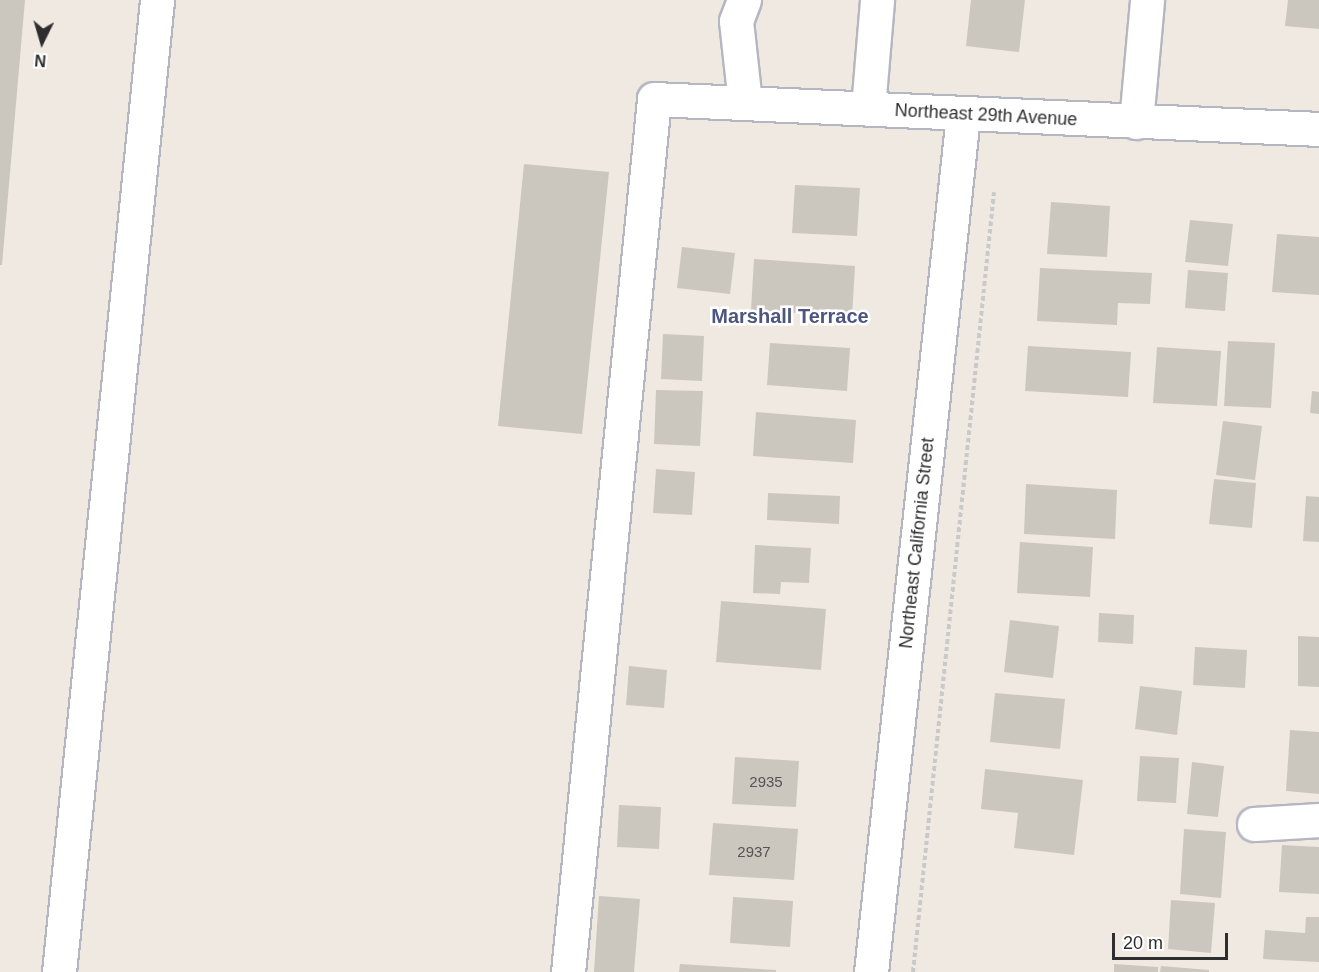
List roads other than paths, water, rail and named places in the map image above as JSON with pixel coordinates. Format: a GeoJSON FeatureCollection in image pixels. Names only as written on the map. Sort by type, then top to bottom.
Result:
{"type":"FeatureCollection","features":[{"type":"Feature","properties":{"kind":"street"},"geometry":{"type":"LineString","coordinates":[[59,972],[157,0]]}},
{"type":"Feature","properties":{"kind":"street"},"geometry":{"type":"LineString","coordinates":[[744,0],[736,21],[745,103]]}},
{"type":"Feature","properties":{"kind":"street"},"geometry":{"type":"LineString","coordinates":[[868,108],[877,0]]}},
{"type":"Feature","properties":{"kind":"street"},"geometry":{"type":"LineString","coordinates":[[1136,122],[1147,0]]}},
{"type":"Feature","properties":{"kind":"street","name":"Northeast 29th Avenue"},"geometry":{"type":"LineString","coordinates":[[568,972],[654,99],[868,108],[963,115],[1319,129]]}},
{"type":"Feature","properties":{"kind":"street","name":"Northeast California Street"},"geometry":{"type":"LineString","coordinates":[[871,972],[963,115]]}},
{"type":"Feature","properties":{"kind":"street"},"geometry":{"type":"LineString","coordinates":[[1254,824],[1319,820]]}},
{"type":"Feature","properties":{"kind":"district","name":"Marshall Terrace"},"geometry":{"type":"Point","coordinates":[790,316]}}]}
